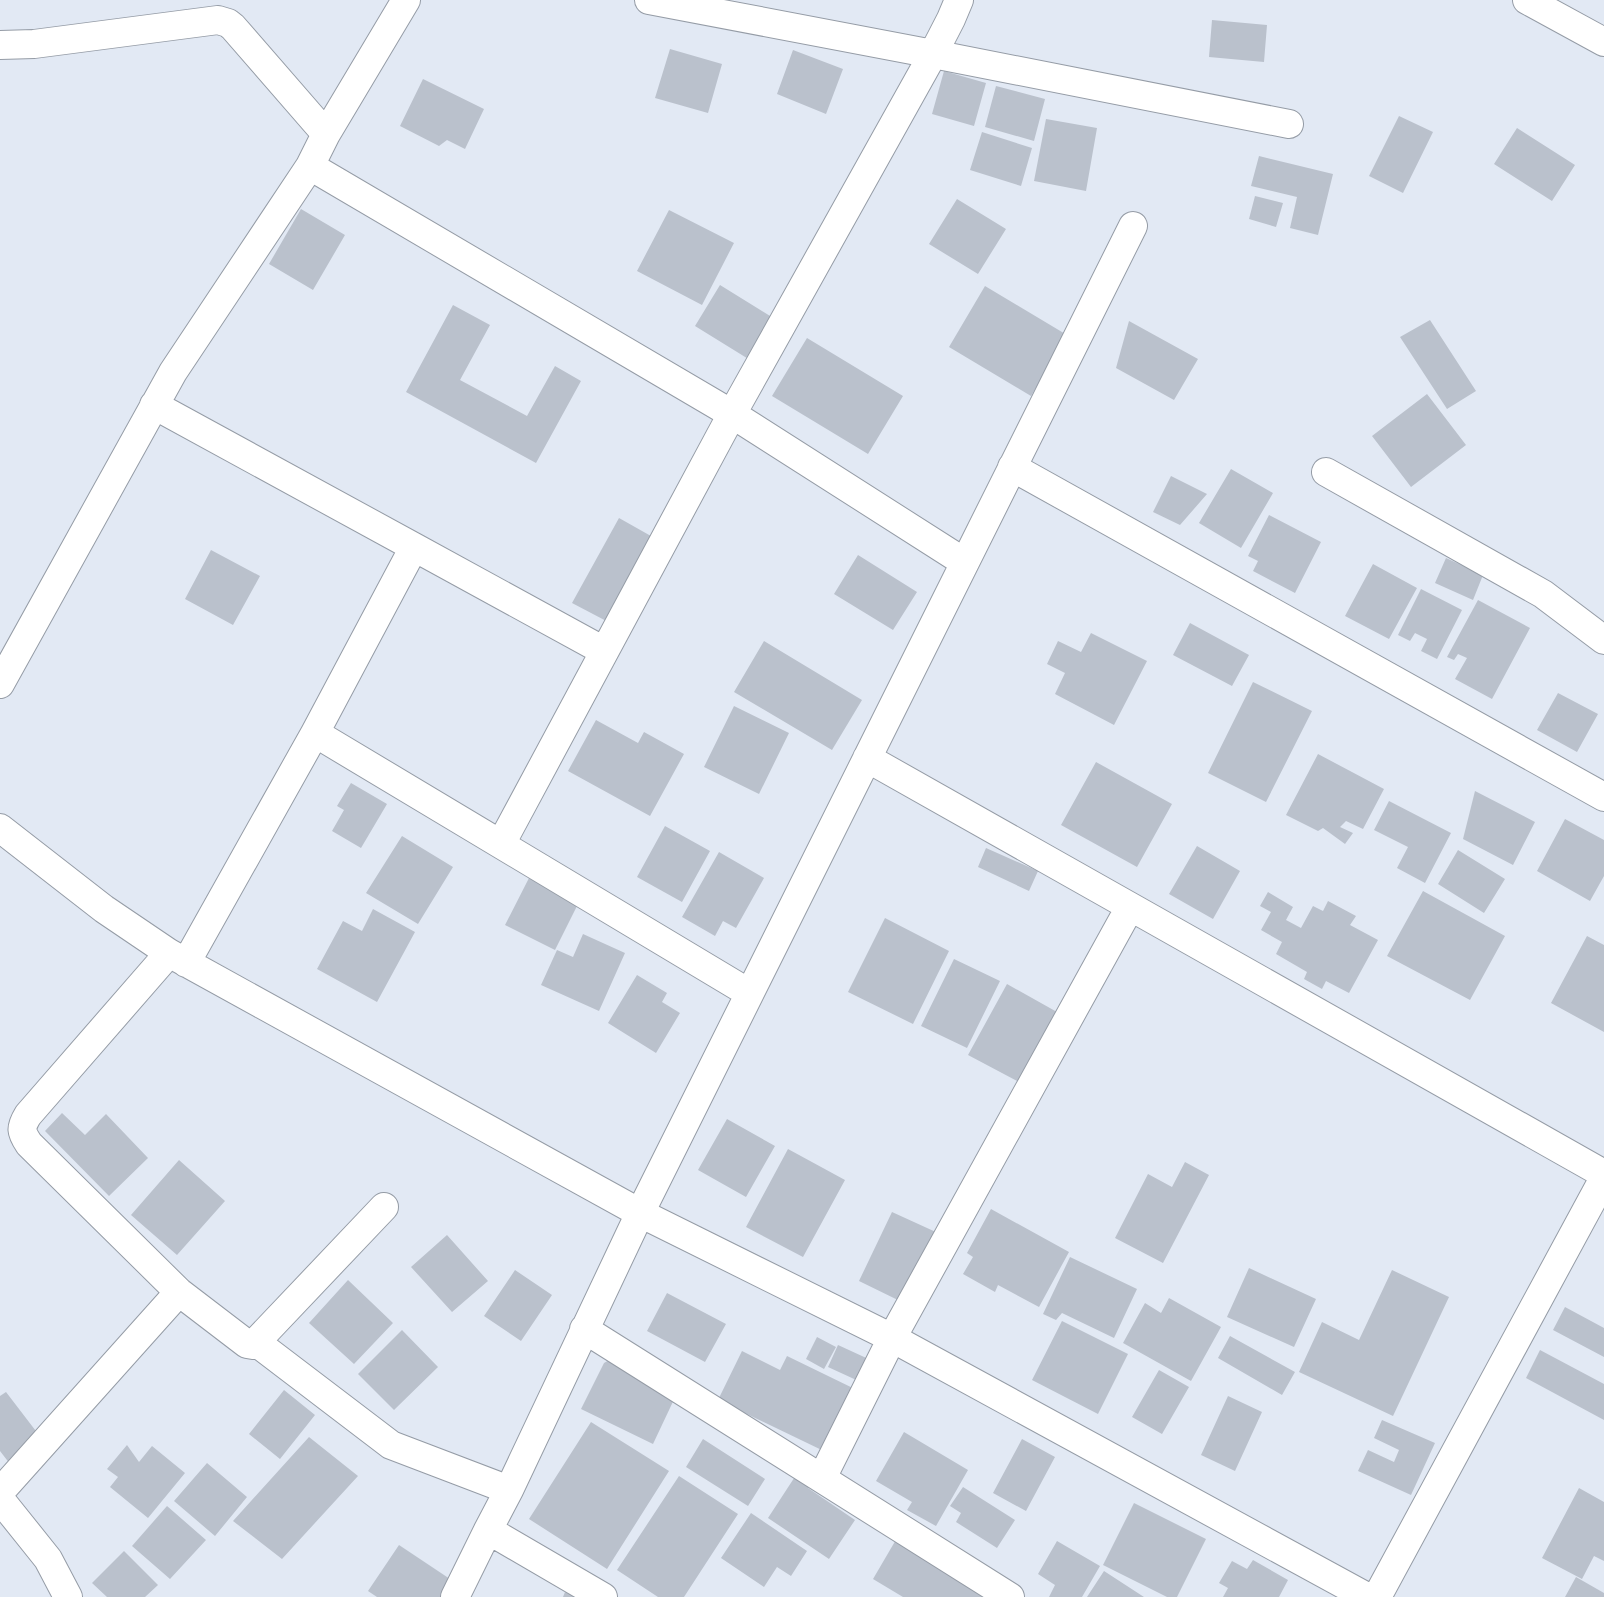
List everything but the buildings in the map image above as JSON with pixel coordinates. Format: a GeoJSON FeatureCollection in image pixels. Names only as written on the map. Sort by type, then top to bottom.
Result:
{"type":"FeatureCollection","features":[{"type":"Feature","properties":{"kind":"street"},"geometry":{"type":"LineString","coordinates":[[0,684],[173,372],[310,166],[326,134],[406,0]]}},
{"type":"Feature","properties":{"kind":"street"},"geometry":{"type":"LineString","coordinates":[[649,0],[1289,124]]}},
{"type":"Feature","properties":{"kind":"street"},"geometry":{"type":"LineString","coordinates":[[500,844],[732,414],[933,54],[959,0]]}},
{"type":"Feature","properties":{"kind":"street"},"geometry":{"type":"LineString","coordinates":[[1527,0],[1604,42]]}},
{"type":"Feature","properties":{"kind":"street"},"geometry":{"type":"LineString","coordinates":[[0,45],[34,44],[218,20],[223,21],[233,27],[326,134]]}},
{"type":"Feature","properties":{"kind":"street"},"geometry":{"type":"LineString","coordinates":[[310,166],[732,414],[964,562]]}},
{"type":"Feature","properties":{"kind":"street"},"geometry":{"type":"LineString","coordinates":[[455,1597],[509,1490],[640,1213],[1133,226]]}},
{"type":"Feature","properties":{"kind":"street"},"geometry":{"type":"LineString","coordinates":[[154,405],[604,651]]}},
{"type":"Feature","properties":{"kind":"street"},"geometry":{"type":"LineString","coordinates":[[1012,468],[1604,797]]}},
{"type":"Feature","properties":{"kind":"street"},"geometry":{"type":"LineString","coordinates":[[1326,472],[1544,594],[1604,640]]}},
{"type":"Feature","properties":{"kind":"street"},"geometry":{"type":"LineString","coordinates":[[384,1207],[256,1343],[253,1345],[247,1344],[179,1292],[29,1144],[22,1134],[23,1124],[28,1115],[177,958],[315,733],[414,547]]}},
{"type":"Feature","properties":{"kind":"street"},"geometry":{"type":"LineString","coordinates":[[315,733],[750,993]]}},
{"type":"Feature","properties":{"kind":"street"},"geometry":{"type":"LineString","coordinates":[[867,758],[1604,1174]]}},
{"type":"Feature","properties":{"kind":"street"},"geometry":{"type":"LineString","coordinates":[[0,828],[104,909],[177,958],[640,1213],[892,1338],[1367,1597]]}},
{"type":"Feature","properties":{"kind":"street"},"geometry":{"type":"LineString","coordinates":[[822,1478],[892,1338],[1130,907]]}},
{"type":"Feature","properties":{"kind":"street"},"geometry":{"type":"LineString","coordinates":[[1377,1597],[1604,1178]]}},
{"type":"Feature","properties":{"kind":"street"},"geometry":{"type":"LineString","coordinates":[[0,1492],[179,1292]]}},
{"type":"Feature","properties":{"kind":"street"},"geometry":{"type":"LineString","coordinates":[[584,1329],[1010,1597]]}},
{"type":"Feature","properties":{"kind":"street"},"geometry":{"type":"LineString","coordinates":[[256,1343],[391,1445],[509,1490]]}},
{"type":"Feature","properties":{"kind":"street"},"geometry":{"type":"LineString","coordinates":[[0,1499],[48,1559],[68,1597]]}},
{"type":"Feature","properties":{"kind":"street"},"geometry":{"type":"LineString","coordinates":[[488,1530],[603,1597]]}}]}
